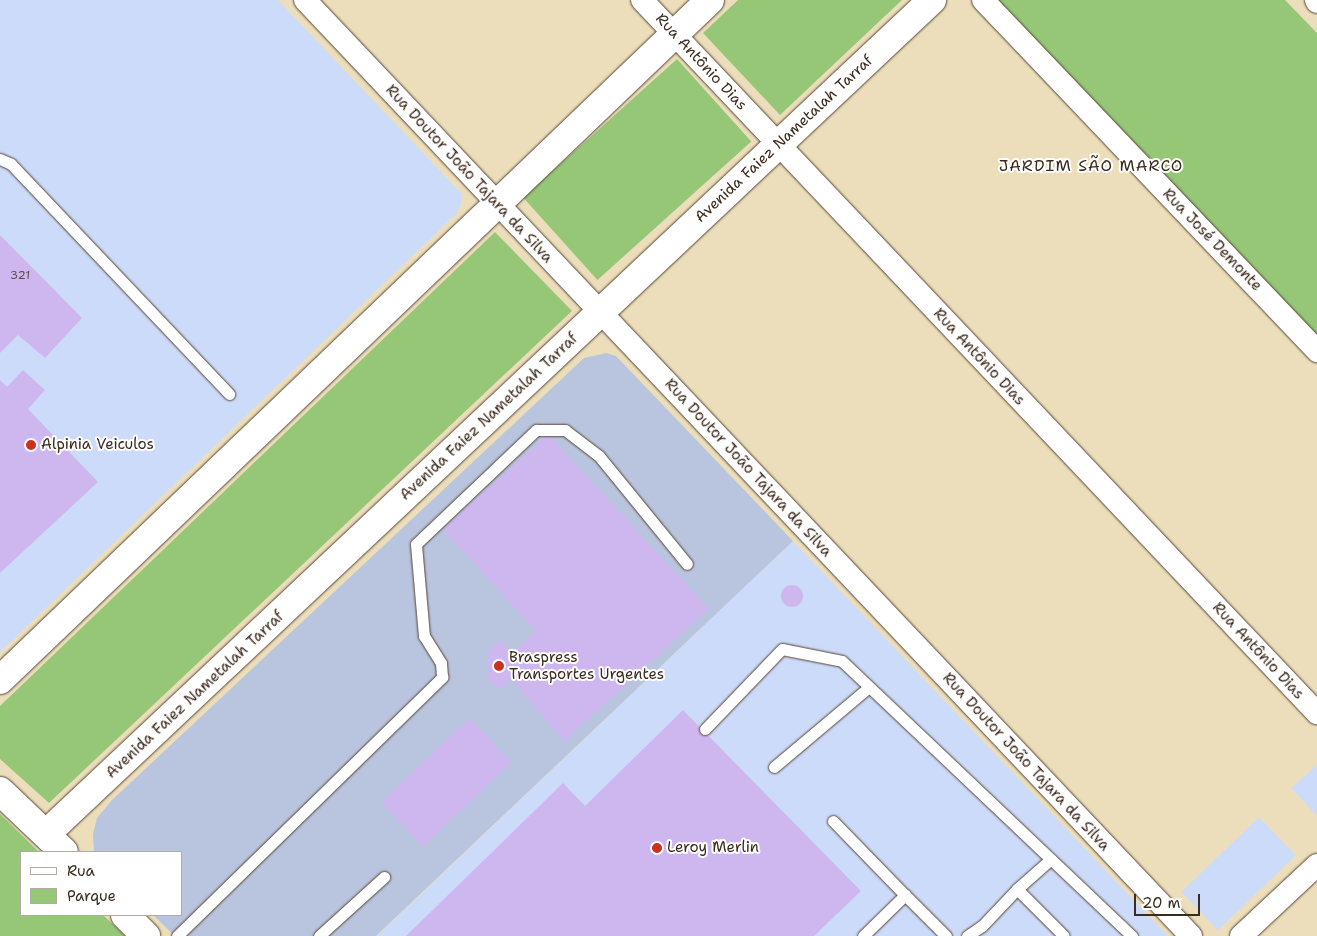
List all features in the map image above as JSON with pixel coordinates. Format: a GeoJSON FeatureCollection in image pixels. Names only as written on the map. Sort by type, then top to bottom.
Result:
{"type":"FeatureCollection","features":[{"type":"Feature","properties":{"kind":"street","name":"Rua Doutor João Tajara da Silva"},"geometry":{"type":"LineString","coordinates":[[305,0],[1191,936]]}},
{"type":"Feature","properties":{"kind":"street","name":"Rua Antônio Dias"},"geometry":{"type":"LineString","coordinates":[[642,0],[1317,713]]}},
{"type":"Feature","properties":{"kind":"street"},"geometry":{"type":"LineString","coordinates":[[0,680],[710,0]]}},
{"type":"Feature","properties":{"kind":"street","name":"Avenida Faiez Nametalah Tarraf"},"geometry":{"type":"LineString","coordinates":[[55,843],[601,312],[932,0]]}},
{"type":"Feature","properties":{"kind":"street","name":"Rua José Demonte"},"geometry":{"type":"LineString","coordinates":[[983,0],[1317,350]]}},
{"type":"Feature","properties":{"kind":"street"},"geometry":{"type":"LineString","coordinates":[[0,790],[55,843]]}},
{"type":"Feature","properties":{"kind":"street"},"geometry":{"type":"LineString","coordinates":[[1241,936],[1317,865]]}},
{"type":"Feature","properties":{"kind":"street"},"geometry":{"type":"LineString","coordinates":[[126,916],[146,936]]}},
{"type":"Feature","properties":{"kind":"lane"},"geometry":{"type":"LineString","coordinates":[[0,159],[11,164],[229,394]]}},
{"type":"Feature","properties":{"kind":"lane"},"geometry":{"type":"LineString","coordinates":[[177,936],[442,677],[441,664],[424,636],[416,544],[536,430],[566,430],[599,456],[687,564]]}},
{"type":"Feature","properties":{"kind":"lane"},"geometry":{"type":"LineString","coordinates":[[705,729],[782,649],[842,661],[1132,936]]}},
{"type":"Feature","properties":{"kind":"lane"},"geometry":{"type":"LineString","coordinates":[[774,767],[869,687]]}},
{"type":"Feature","properties":{"kind":"lane"},"geometry":{"type":"LineString","coordinates":[[833,821],[946,936]]}},
{"type":"Feature","properties":{"kind":"lane"},"geometry":{"type":"LineString","coordinates":[[967,936],[982,926],[1016,889],[1050,859]]}},
{"type":"Feature","properties":{"kind":"lane"},"geometry":{"type":"LineString","coordinates":[[319,936],[384,877]]}},
{"type":"Feature","properties":{"kind":"lane"},"geometry":{"type":"LineString","coordinates":[[1016,889],[1064,936]]}},
{"type":"Feature","properties":{"kind":"lane"},"geometry":{"type":"LineString","coordinates":[[864,936],[905,895]]}},
{"type":"Feature","properties":{"kind":"shaded area"},"geometry":{"type":"Polygon","coordinates":[[[0,0],[278,0],[461,193],[461,204],[457,213],[0,652],[0,0]]]}},
{"type":"Feature","properties":{"kind":"shaded area"},"geometry":{"type":"Polygon","coordinates":[[[606,353],[616,356],[793,541],[376,936],[175,936],[154,916],[182,916],[182,851],[94,851],[93,834],[97,818],[112,800],[584,358],[606,353]]]}},
{"type":"Feature","properties":{"kind":"shaded area"},"geometry":{"type":"Polygon","coordinates":[[[793,541],[1168,936],[377,936],[793,541]]]}},
{"type":"Feature","properties":{"kind":"shaded area"},"geometry":{"type":"Polygon","coordinates":[[[1317,765],[1317,816],[1291,788],[1317,765]]]}},
{"type":"Feature","properties":{"kind":"shaded area"},"geometry":{"type":"Polygon","coordinates":[[[1259,817],[1296,855],[1218,930],[1181,892],[1259,817]]]}},
{"type":"Feature","properties":{"kind":"green space"},"geometry":{"type":"Polygon","coordinates":[[[738,0],[902,0],[780,115],[703,33],[738,0]]]}},
{"type":"Feature","properties":{"kind":"green space"},"geometry":{"type":"Polygon","coordinates":[[[995,0],[1285,0],[1317,33],[1317,338],[995,0]]]}},
{"type":"Feature","properties":{"kind":"green space"},"geometry":{"type":"Polygon","coordinates":[[[677,59],[751,141],[597,280],[523,198],[677,59]]]}},
{"type":"Feature","properties":{"kind":"green space"},"geometry":{"type":"Polygon","coordinates":[[[495,232],[572,311],[49,803],[0,759],[0,706],[495,232]]]}},
{"type":"Feature","properties":{"kind":"green space"},"geometry":{"type":"Polygon","coordinates":[[[0,814],[38,851],[20,851],[20,916],[104,916],[125,936],[0,936],[0,814]]]}},
{"type":"Feature","properties":{"kind":"building"},"geometry":{"type":"Polygon","coordinates":[[[0,235],[82,318],[45,358],[18,335],[0,353],[0,235]]]}},
{"type":"Feature","properties":{"kind":"building","name":"Alpinia Veiculos"},"geometry":{"type":"Polygon","coordinates":[[[23,370],[45,390],[28,409],[98,482],[0,573],[0,380],[7,387],[23,370]]]}},
{"type":"Feature","properties":{"kind":"building"},"geometry":{"type":"Polygon","coordinates":[[[548,434],[709,609],[564,741],[511,679],[500,689],[488,680],[488,653],[500,640],[511,654],[536,631],[443,529],[548,434]]]}},
{"type":"Feature","properties":{"kind":"building"},"geometry":{"type":"Polygon","coordinates":[[[792,585],[800,588],[803,596],[800,604],[792,607],[784,604],[781,596],[784,588],[792,585]]]}},
{"type":"Feature","properties":{"kind":"building","name":"Leroy Merlin"},"geometry":{"type":"Polygon","coordinates":[[[683,710],[861,891],[814,936],[406,936],[563,783],[585,806],[683,710]]]}},
{"type":"Feature","properties":{"kind":"building"},"geometry":{"type":"Polygon","coordinates":[[[469,718],[511,762],[424,847],[381,803],[469,718]]]}},
{"type":"Feature","properties":{"kind":"place","name":"Alpinia Veiculos"},"geometry":{"type":"Point","coordinates":[31,445]}},
{"type":"Feature","properties":{"kind":"place","name":"Braspress Transportes Urgentes"},"geometry":{"type":"Point","coordinates":[499,666]}},
{"type":"Feature","properties":{"kind":"place","name":"Leroy Merlin"},"geometry":{"type":"Point","coordinates":[657,848]}},
{"type":"Feature","properties":{"kind":"district","name":"JARDIM SÃO MARCO"},"geometry":{"type":"Point","coordinates":[1091,166]}}]}
